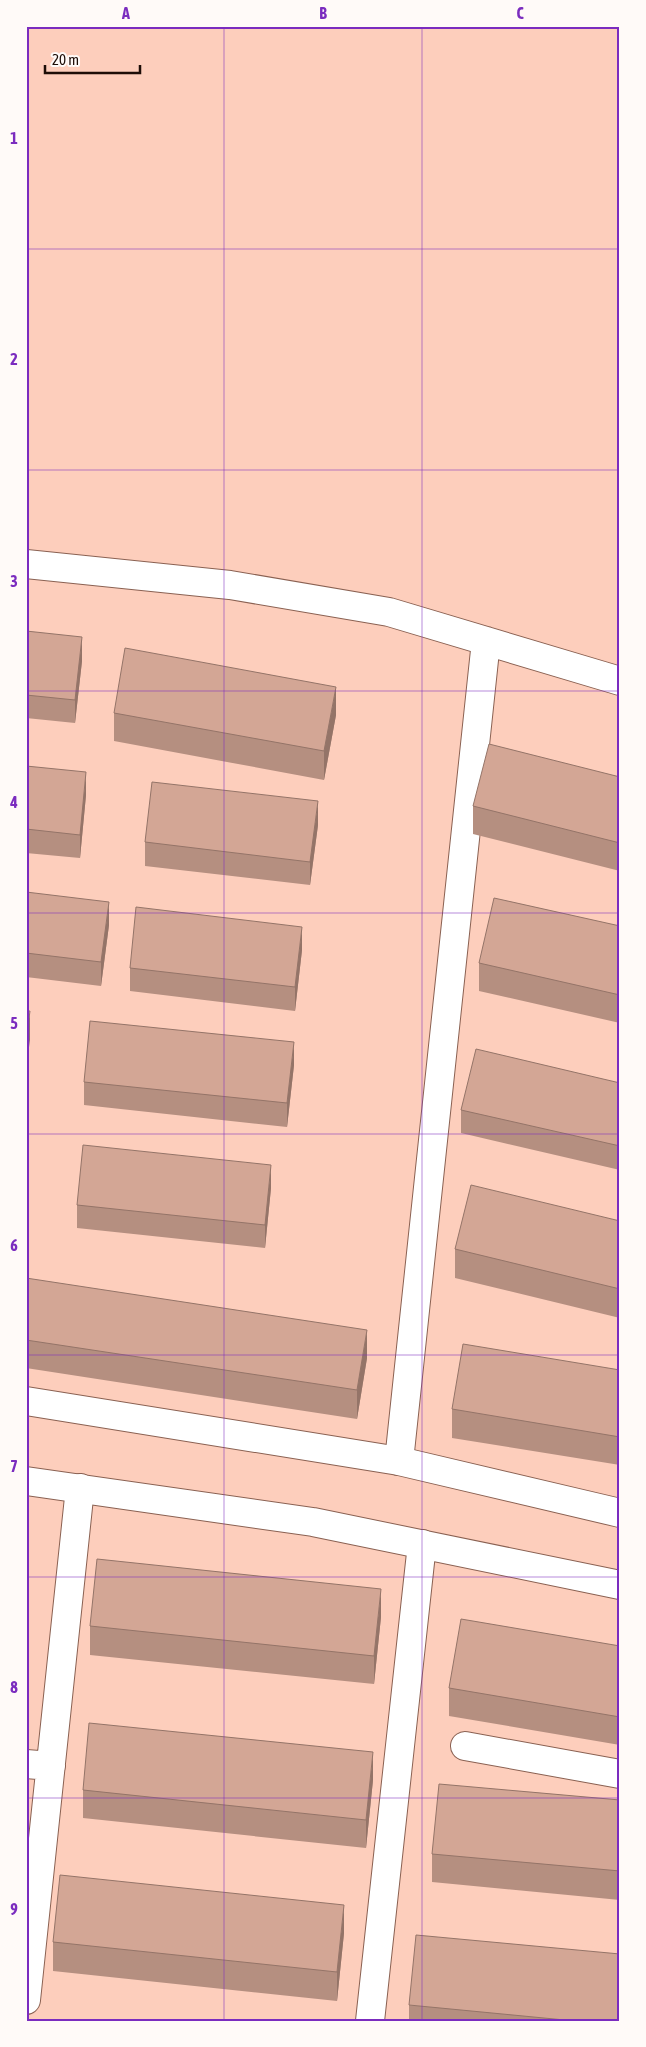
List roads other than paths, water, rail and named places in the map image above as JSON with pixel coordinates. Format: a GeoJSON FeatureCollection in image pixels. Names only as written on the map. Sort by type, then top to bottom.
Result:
{"type":"FeatureCollection","features":[{"type":"Feature","properties":{"kind":"street"},"geometry":{"type":"LineString","coordinates":[[26,564],[230,584],[388,612],[620,681]]}},
{"type":"Feature","properties":{"kind":"street"},"geometry":{"type":"LineString","coordinates":[[399,1461],[486,641]]}},
{"type":"Feature","properties":{"kind":"street"},"geometry":{"type":"LineString","coordinates":[[26,1401],[399,1461],[620,1513]]}},
{"type":"Feature","properties":{"kind":"street"},"geometry":{"type":"LineString","coordinates":[[26,1481],[313,1522],[620,1585]]}},
{"type":"Feature","properties":{"kind":"street"},"geometry":{"type":"LineString","coordinates":[[26,2000],[38,1765],[80,1488]]}},
{"type":"Feature","properties":{"kind":"street"},"geometry":{"type":"LineString","coordinates":[[370,2021],[422,1544]]}},
{"type":"Feature","properties":{"kind":"street"},"geometry":{"type":"LineString","coordinates":[[466,1746],[620,1774]]}}]}
